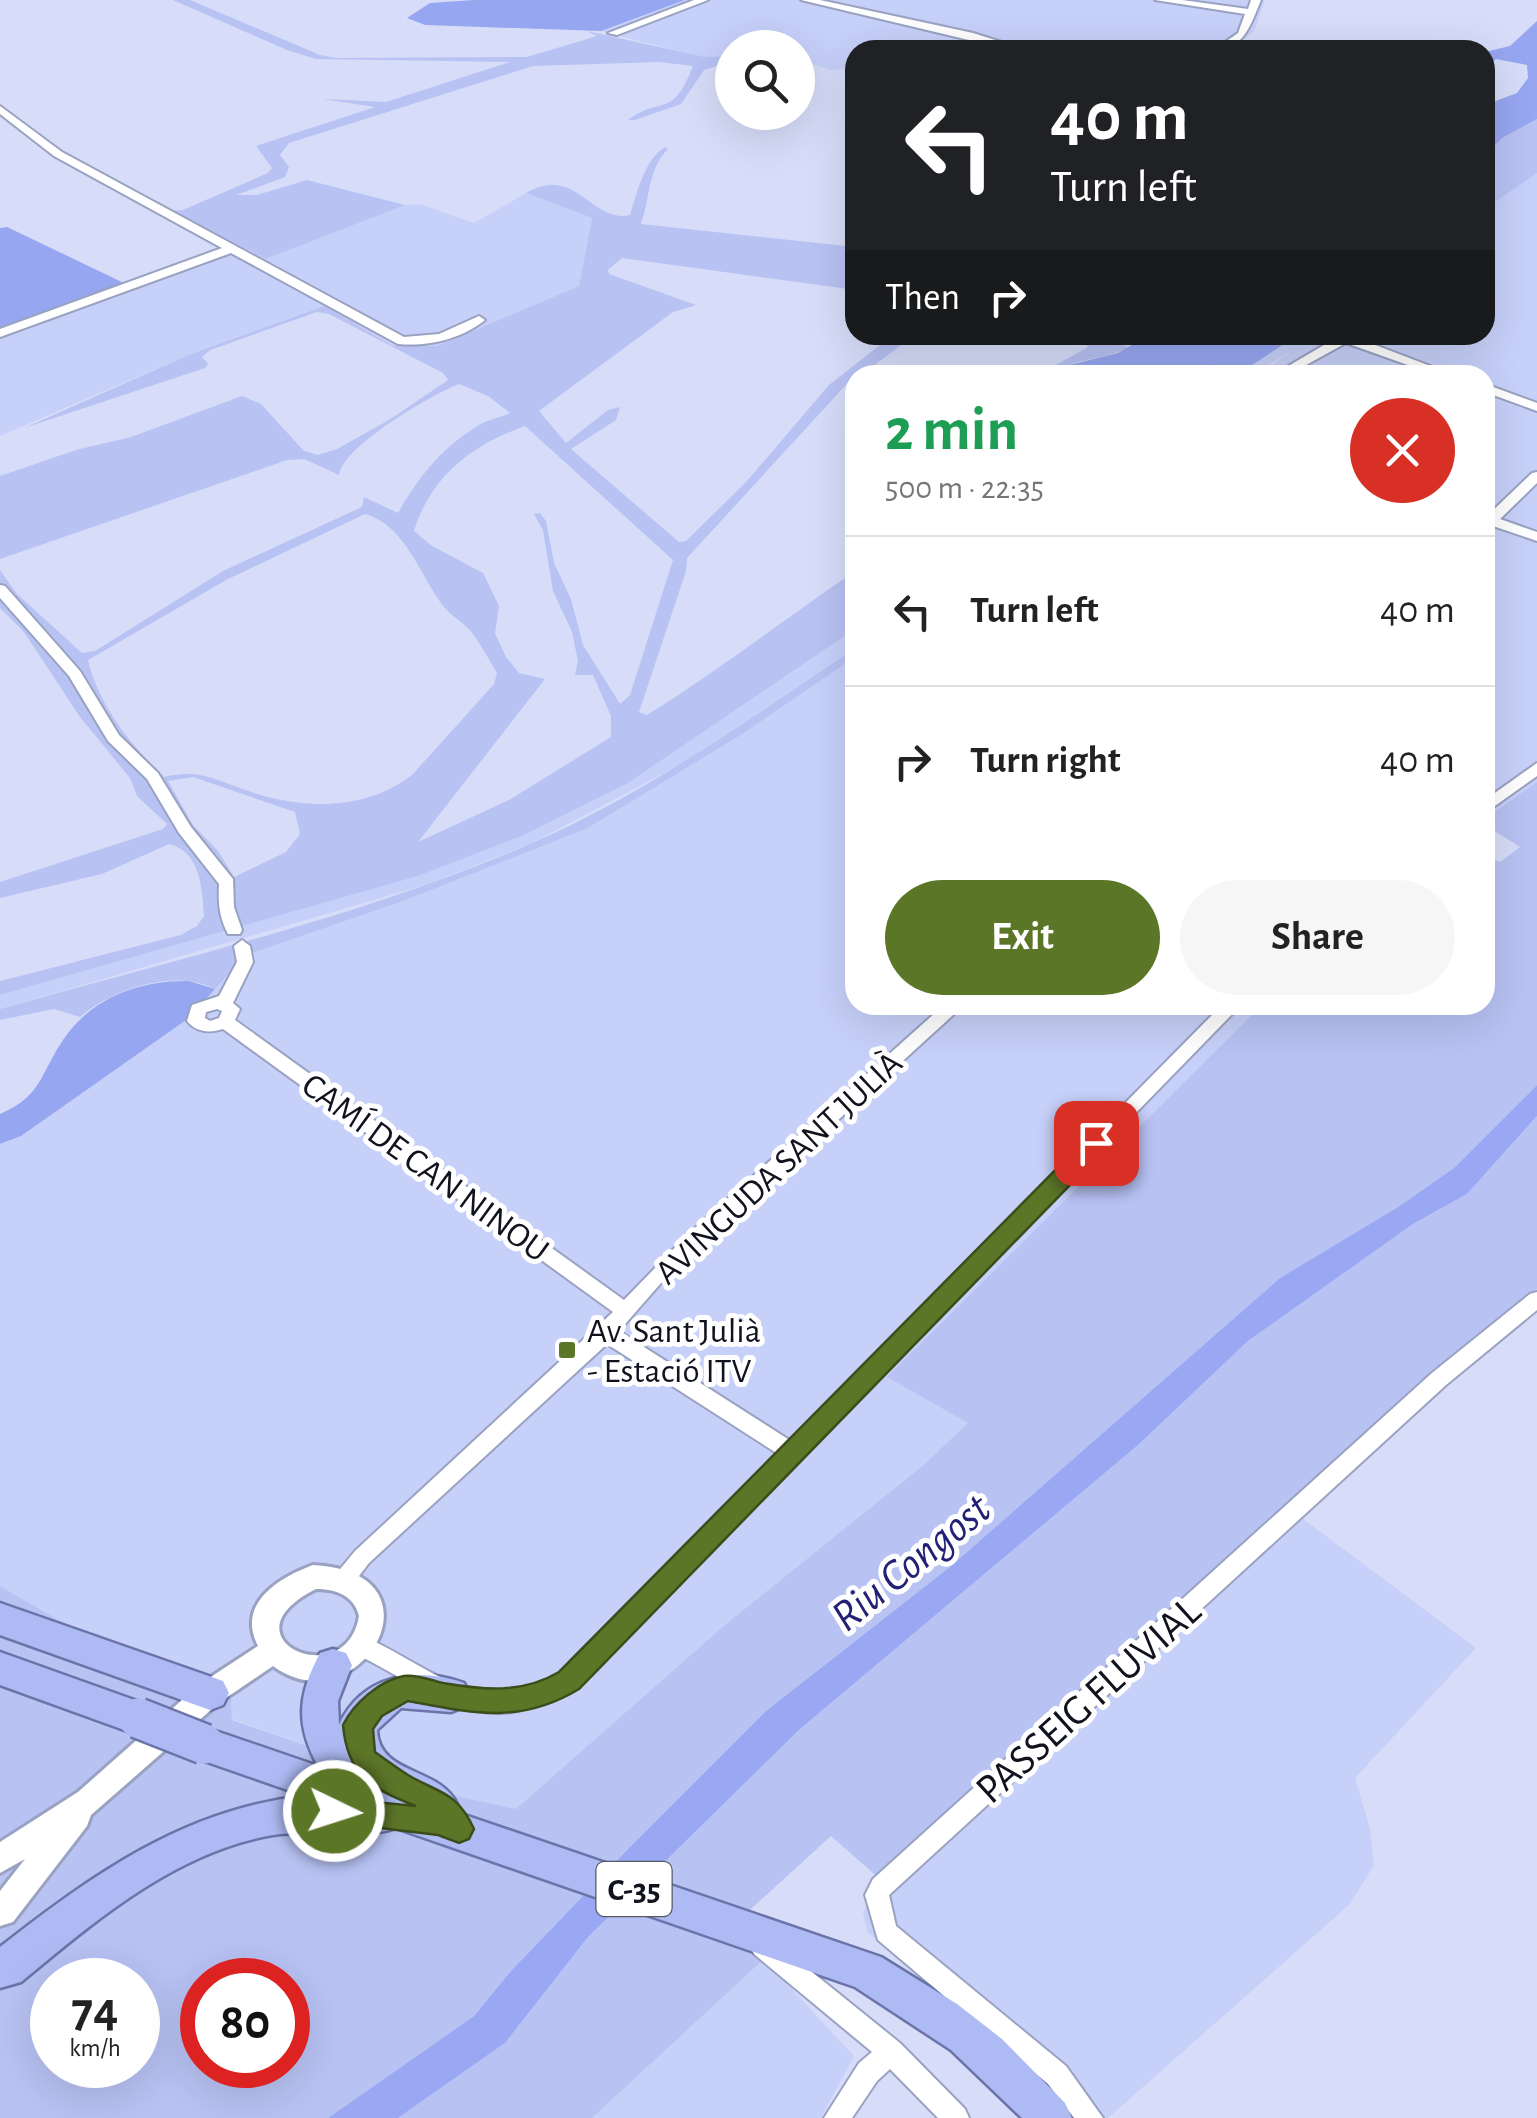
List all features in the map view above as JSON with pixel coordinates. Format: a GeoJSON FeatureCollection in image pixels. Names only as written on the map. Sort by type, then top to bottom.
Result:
{"type":"FeatureCollection","features":[{"type":"Feature","properties":{"kind":"highway"},"geometry":{"type":"LineString","coordinates":[[0,1619],[210,1693]]}},
{"type":"Feature","properties":{"kind":"highway"},"geometry":{"type":"LineString","coordinates":[[347,1655],[323,1679],[315,1706],[321,1734],[330,1750],[358,1777],[433,1798],[448,1825]]}},
{"type":"Feature","properties":{"kind":"highway","name":"C-35"},"geometry":{"type":"LineString","coordinates":[[0,1668],[204,1744],[866,1971],[917,1999],[972,2037],[1016,2077],[1050,2118]]}},
{"type":"Feature","properties":{"kind":"highway"},"geometry":{"type":"LineString","coordinates":[[401,1787],[365,1761],[358,1725],[381,1700],[406,1688],[451,1695]]}},
{"type":"Feature","properties":{"kind":"highway"},"geometry":{"type":"LineString","coordinates":[[0,1968],[6,1968],[88,1902],[162,1855],[219,1828],[311,1810],[448,1825]]}},
{"type":"Feature","properties":{"kind":"highway"},"geometry":{"type":"LineString","coordinates":[[0,1984],[51,1948],[96,1908],[110,1889]]}},
{"type":"Feature","properties":{"kind":"street"},"geometry":{"type":"LineString","coordinates":[[613,34],[703,0]]}},
{"type":"Feature","properties":{"kind":"street"},"geometry":{"type":"LineString","coordinates":[[806,0],[987,40]]}},
{"type":"Feature","properties":{"kind":"street"},"geometry":{"type":"LineString","coordinates":[[1160,0],[1251,12]]}},
{"type":"Feature","properties":{"kind":"street"},"geometry":{"type":"LineString","coordinates":[[1235,40],[1242,36],[1256,0]]}},
{"type":"Feature","properties":{"kind":"street"},"geometry":{"type":"LineString","coordinates":[[0,109],[58,154],[402,342],[426,342],[462,331],[479,320]]}},
{"type":"Feature","properties":{"kind":"street"},"geometry":{"type":"LineString","coordinates":[[0,333],[230,248]]}},
{"type":"Feature","properties":{"kind":"street"},"geometry":{"type":"LineString","coordinates":[[1297,365],[1333,345]]}},
{"type":"Feature","properties":{"kind":"street"},"geometry":{"type":"LineString","coordinates":[[1364,345],[1420,365]]}},
{"type":"Feature","properties":{"kind":"street"},"geometry":{"type":"LineString","coordinates":[[1495,392],[1537,407]]}},
{"type":"Feature","properties":{"kind":"street"},"geometry":{"type":"LineString","coordinates":[[1495,517],[1537,476]]}},
{"type":"Feature","properties":{"kind":"street"},"geometry":{"type":"LineString","coordinates":[[1495,526],[1537,537]]}},
{"type":"Feature","properties":{"kind":"street","name":"CAMÍ DE CAN NINOU"},"geometry":{"type":"LineString","coordinates":[[0,589],[75,674],[113,738],[153,776],[184,828],[227,883],[226,906],[245,962],[225,1013],[627,1312]]}},
{"type":"Feature","properties":{"kind":"street"},"geometry":{"type":"LineString","coordinates":[[1495,800],[1537,768]]}},
{"type":"Feature","properties":{"kind":"street","name":"AVINGUDA SANT JULIÀ"},"geometry":{"type":"LineString","coordinates":[[343,1579],[362,1557],[606,1333],[654,1278],[944,1015]]}},
{"type":"Feature","properties":{"kind":"street"},"geometry":{"type":"LineString","coordinates":[[347,1655],[372,1624],[372,1612],[363,1592],[343,1579],[313,1578],[284,1590],[274,1601],[264,1627],[272,1652],[292,1666],[347,1655],[390,1657],[451,1695],[489,1703],[550,1692],[569,1680],[1222,1015]]}},
{"type":"Feature","properties":{"kind":"street","name":"PASSEIG FLUVIAL"},"geometry":{"type":"LineString","coordinates":[[1090,2118],[1057,2075],[886,1932],[877,1895],[880,1888],[1424,1392],[1537,1299]]}},
{"type":"Feature","properties":{"kind":"street"},"geometry":{"type":"LineString","coordinates":[[606,1333],[792,1452]]}},
{"type":"Feature","properties":{"kind":"street"},"geometry":{"type":"LineString","coordinates":[[0,1859],[88,1802],[210,1693],[272,1652]]}},
{"type":"Feature","properties":{"kind":"street"},"geometry":{"type":"LineString","coordinates":[[1,1918],[88,1802]]}},
{"type":"Feature","properties":{"kind":"street"},"geometry":{"type":"LineString","coordinates":[[760,1946],[891,2052],[956,2118]]}},
{"type":"Feature","properties":{"kind":"street"},"geometry":{"type":"LineString","coordinates":[[837,2118],[868,2072],[891,2052]]}},
{"type":"Feature","properties":{"kind":"shaded area"},"geometry":{"type":"Polygon","coordinates":[[[173,0],[190,0],[320,55],[336,58],[527,57],[597,36],[587,31],[715,57],[715,66],[704,70],[681,104],[635,120],[628,120],[679,94],[693,66],[659,62],[533,66],[289,143],[280,155],[289,167],[285,177],[236,195],[257,195],[307,180],[405,205],[266,259],[171,211],[183,210],[268,173],[272,168],[256,146],[375,107],[323,99],[386,102],[510,62],[316,59],[173,0]]]}},
{"type":"Feature","properties":{"kind":"shaded area"},"geometry":{"type":"Polygon","coordinates":[[[685,0],[1265,0],[1254,32],[1242,40],[845,40],[845,69],[831,70],[815,65],[815,30],[715,30],[715,57],[704,58],[601,31],[685,0]]]}},
{"type":"Feature","properties":{"kind":"shaded area"},"geometry":{"type":"Polygon","coordinates":[[[685,0],[601,31],[425,25],[407,18],[430,3],[685,0]]]}},
{"type":"Feature","properties":{"kind":"shaded area"},"geometry":{"type":"Polygon","coordinates":[[[1537,21],[1537,119],[1495,145],[1495,101],[1517,93],[1528,78],[1527,65],[1495,60],[1495,50],[1510,46],[1537,21]]]}},
{"type":"Feature","properties":{"kind":"shaded area"},"geometry":{"type":"Polygon","coordinates":[[[1537,119],[1537,173],[1495,202],[1495,145],[1537,119]]]}},
{"type":"Feature","properties":{"kind":"shaded area"},"geometry":{"type":"Polygon","coordinates":[[[665,147],[668,149],[653,174],[641,224],[845,246],[845,289],[622,258],[608,270],[609,274],[696,305],[673,312],[539,411],[566,443],[608,410],[620,407],[616,420],[571,449],[679,542],[686,541],[747,481],[829,385],[845,372],[845,386],[687,558],[639,712],[647,715],[674,698],[845,578],[845,636],[628,783],[524,835],[418,876],[0,995],[0,981],[181,935],[197,926],[204,916],[194,863],[180,848],[169,844],[102,874],[0,898],[0,882],[163,829],[167,824],[137,796],[130,778],[80,717],[24,632],[0,608],[0,570],[17,594],[82,653],[95,651],[223,571],[362,507],[364,497],[398,513],[444,452],[481,424],[510,413],[488,396],[459,384],[371,436],[344,463],[339,475],[304,459],[287,460],[0,559],[0,476],[76,450],[131,437],[242,396],[261,404],[304,451],[318,455],[337,449],[389,420],[448,380],[443,373],[329,314],[317,312],[210,350],[202,357],[208,364],[205,368],[24,428],[191,354],[324,306],[393,346],[437,346],[579,286],[592,218],[526,193],[558,185],[604,211],[630,215],[652,160],[665,147]],[[525,426],[471,453],[443,479],[421,511],[414,531],[432,546],[483,573],[499,606],[495,633],[506,657],[519,673],[545,679],[418,842],[509,800],[611,737],[611,716],[593,675],[575,675],[578,661],[572,632],[553,591],[543,530],[534,514],[540,513],[546,521],[554,563],[571,599],[583,645],[620,704],[630,695],[673,560],[525,426]],[[365,514],[228,579],[88,660],[117,723],[164,777],[200,775],[274,799],[316,804],[377,795],[413,774],[494,684],[497,673],[472,633],[444,607],[402,540],[379,520],[365,514]],[[193,777],[168,781],[193,825],[218,851],[234,877],[286,852],[300,834],[295,812],[193,777]]]}},
{"type":"Feature","properties":{"kind":"shaded area"},"geometry":{"type":"Polygon","coordinates":[[[1537,173],[1537,879],[1527,845],[1495,825],[1495,365],[1273,365],[1293,349],[1269,365],[1252,365],[1283,345],[1495,345],[1495,202],[1537,173]]]}},
{"type":"Feature","properties":{"kind":"shaded area"},"geometry":{"type":"Polygon","coordinates":[[[526,193],[592,218],[579,286],[437,346],[393,346],[323,306],[191,354],[0,436],[0,327],[218,249],[227,240],[266,259],[405,205],[420,204],[474,223],[526,193]]]}},
{"type":"Feature","properties":{"kind":"shaded area"},"geometry":{"type":"Polygon","coordinates":[[[7,227],[126,284],[0,327],[0,228],[7,227]]]}},
{"type":"Feature","properties":{"kind":"shaded area"},"geometry":{"type":"Polygon","coordinates":[[[880,345],[902,345],[874,365],[855,365],[880,345]]]}},
{"type":"Feature","properties":{"kind":"shaded area"},"geometry":{"type":"Polygon","coordinates":[[[1132,345],[1283,345],[1252,365],[1069,365],[1118,353],[1132,345]]]}},
{"type":"Feature","properties":{"kind":"shaded area"},"geometry":{"type":"Polygon","coordinates":[[[1088,347],[1128,347],[1069,365],[1056,365],[1088,347]]]}},
{"type":"Feature","properties":{"kind":"shaded area"},"geometry":{"type":"Polygon","coordinates":[[[845,636],[845,655],[689,760],[532,843],[425,885],[0,1009],[0,995],[418,876],[524,835],[628,783],[845,636]]]}},
{"type":"Feature","properties":{"kind":"shaded area"},"geometry":{"type":"Polygon","coordinates":[[[845,655],[845,664],[744,733],[588,828],[406,900],[246,955],[215,989],[199,983],[163,981],[126,990],[80,1017],[54,1009],[0,1020],[0,1009],[335,915],[466,870],[615,802],[737,728],[845,655]]]}},
{"type":"Feature","properties":{"kind":"shaded area"},"geometry":{"type":"Polygon","coordinates":[[[845,664],[845,1015],[1252,1015],[888,1377],[969,1423],[926,1463],[726,1624],[516,1810],[451,1795],[232,1719],[231,1697],[79,1632],[0,1586],[0,1144],[21,1136],[189,1018],[245,955],[406,900],[588,828],[744,733],[845,664]]]}},
{"type":"Feature","properties":{"kind":"shaded area"},"geometry":{"type":"Polygon","coordinates":[[[1537,782],[1537,1085],[1454,1168],[1398,1207],[1280,1278],[951,1566],[766,1711],[510,1972],[474,2016],[328,2118],[0,2118],[0,1586],[79,1632],[207,1678],[231,1697],[232,1720],[451,1795],[516,1809],[726,1624],[926,1463],[968,1423],[887,1377],[1252,1015],[1495,1015],[1495,860],[1500,862],[1520,847],[1495,831],[1495,812],[1537,782]]]}},
{"type":"Feature","properties":{"kind":"shaded area"},"geometry":{"type":"Polygon","coordinates":[[[189,981],[215,989],[189,1018],[21,1136],[0,1144],[0,1114],[32,1092],[63,1040],[87,1013],[134,988],[189,981]]]}},
{"type":"Feature","properties":{"kind":"shaded area"},"geometry":{"type":"Polygon","coordinates":[[[1537,1085],[1537,1116],[1467,1194],[1413,1224],[1248,1341],[1138,1445],[800,1729],[588,1937],[505,2043],[398,2118],[328,2118],[474,2016],[510,1972],[766,1711],[951,1566],[1280,1278],[1398,1207],[1454,1168],[1537,1085]]]}},
{"type":"Feature","properties":{"kind":"shaded area"},"geometry":{"type":"Polygon","coordinates":[[[1537,1116],[1537,1289],[1470,1344],[881,1880],[831,1836],[729,1929],[764,1959],[592,2118],[398,2118],[505,2043],[588,1937],[800,1729],[1138,1445],[1248,1341],[1413,1224],[1467,1194],[1537,1116]]]}},
{"type":"Feature","properties":{"kind":"shaded area"},"geometry":{"type":"Polygon","coordinates":[[[1287,1507],[1476,1648],[1355,1778],[1370,1829],[1374,1865],[1350,1904],[1108,2118],[1076,2118],[1037,2069],[868,1933],[863,1913],[881,1880],[1287,1507]]]}},
{"type":"Feature","properties":{"kind":"shaded area"},"geometry":{"type":"Polygon","coordinates":[[[764,1959],[854,2056],[821,2118],[592,2118],[764,1959]]]}},
{"type":"Feature","properties":{"kind":"place","name":"Av. Sant Julià - Estació ITV"},"geometry":{"type":"Point","coordinates":[567,1350]}},
{"type":"Feature","properties":{"kind":"route"},"geometry":{"type":"LineString","coordinates":[[334,1811],[438,1822],[459,1829],[433,1798],[401,1787],[365,1761],[358,1725],[372,1708],[406,1688],[489,1703],[511,1702],[550,1692],[569,1680],[1096,1143]]}},
{"type":"Feature","properties":{"kind":"water label","name":"Riu Congost"},"geometry":{"type":"Point","coordinates":[910,1561]}}]}
